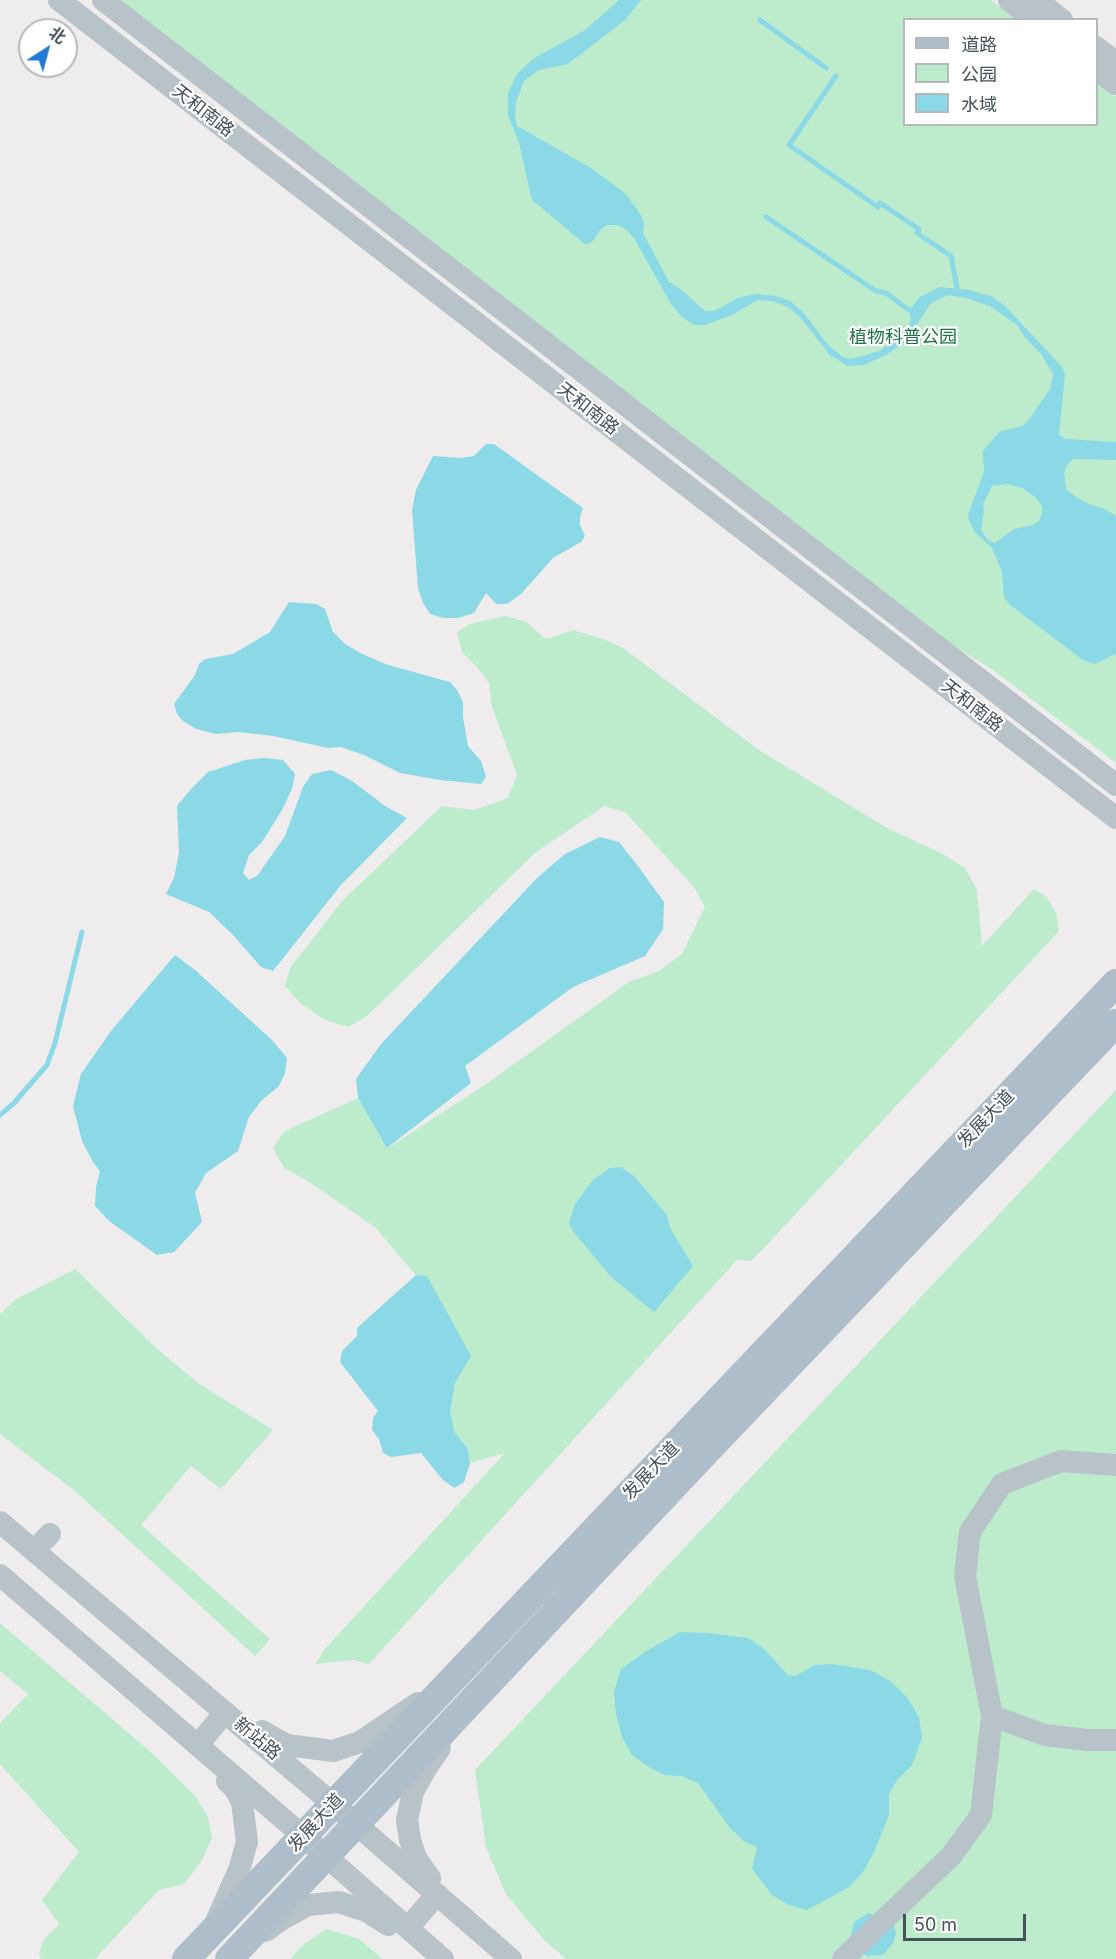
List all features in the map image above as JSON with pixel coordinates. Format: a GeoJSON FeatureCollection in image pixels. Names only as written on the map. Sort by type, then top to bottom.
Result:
{"type":"FeatureCollection","features":[{"type":"Feature","properties":{"kind":"main road","name":"发展大道"},"geometry":{"type":"LineString","coordinates":[[186,1959],[1116,983]]}},
{"type":"Feature","properties":{"kind":"main road","name":"发展大道"},"geometry":{"type":"LineString","coordinates":[[230,1958],[722,1435],[1116,1023]]}},
{"type":"Feature","properties":{"kind":"street","name":"天和南路"},"geometry":{"type":"LineString","coordinates":[[59,0],[1116,818]]}},
{"type":"Feature","properties":{"kind":"street","name":"天和南路"},"geometry":{"type":"LineString","coordinates":[[104,0],[1116,785]]}},
{"type":"Feature","properties":{"kind":"street"},"geometry":{"type":"LineString","coordinates":[[1009,0],[1032,18]]}},
{"type":"Feature","properties":{"kind":"street"},"geometry":{"type":"LineString","coordinates":[[1037,0],[1060,18]]}},
{"type":"Feature","properties":{"kind":"street"},"geometry":{"type":"LineString","coordinates":[[1098,48],[1116,62]]}},
{"type":"Feature","properties":{"kind":"street"},"geometry":{"type":"LineString","coordinates":[[1098,70],[1116,84]]}},
{"type":"Feature","properties":{"kind":"street"},"geometry":{"type":"LineString","coordinates":[[844,1958],[951,1856],[981,1815],[992,1716],[965,1576],[970,1532],[1002,1484],[1061,1461],[1116,1465]]}},
{"type":"Feature","properties":{"kind":"street","name":"新站路"},"geometry":{"type":"LineString","coordinates":[[0,1522],[333,1804],[511,1959]]}},
{"type":"Feature","properties":{"kind":"street"},"geometry":{"type":"LineString","coordinates":[[34,1551],[50,1534]]}},
{"type":"Feature","properties":{"kind":"street"},"geometry":{"type":"LineString","coordinates":[[0,1575],[443,1959]]}},
{"type":"Feature","properties":{"kind":"street"},"geometry":{"type":"LineString","coordinates":[[189,1682],[255,1727],[287,1745],[333,1751],[360,1742],[376,1732],[422,1700],[466,1665]]}},
{"type":"Feature","properties":{"kind":"street"},"geometry":{"type":"LineString","coordinates":[[480,1931],[433,1882],[416,1858],[407,1820],[413,1792],[427,1767],[487,1685]]}},
{"type":"Feature","properties":{"kind":"street"},"geometry":{"type":"LineString","coordinates":[[158,1711],[235,1789],[242,1802],[247,1842],[235,1880],[209,1935]]}},
{"type":"Feature","properties":{"kind":"street"},"geometry":{"type":"LineString","coordinates":[[198,1745],[225,1712]]}},
{"type":"Feature","properties":{"kind":"street"},"geometry":{"type":"LineString","coordinates":[[992,1716],[1045,1735],[1087,1740],[1116,1740]]}},
{"type":"Feature","properties":{"kind":"street"},"geometry":{"type":"LineString","coordinates":[[408,1928],[437,1894]]}},
{"type":"Feature","properties":{"kind":"street"},"geometry":{"type":"LineString","coordinates":[[230,1958],[281,1920],[308,1905],[339,1902],[366,1911],[443,1959]]}},
{"type":"Feature","properties":{"kind":"green space","name":"植物科普公园"},"geometry":{"type":"Polygon","coordinates":[[[120,0],[991,0],[1015,18],[903,18],[903,126],[1098,126],[1098,83],[1116,97],[1116,763],[993,670],[957,648],[120,0]]]}},
{"type":"Feature","properties":{"kind":"green space"},"geometry":{"type":"Polygon","coordinates":[[[506,616],[526,622],[546,639],[573,630],[623,648],[759,750],[887,828],[943,854],[965,868],[977,890],[982,946],[1034,889],[1047,897],[1056,913],[1059,931],[764,1248],[751,1261],[737,1260],[369,1664],[353,1660],[316,1664],[324,1650],[505,1453],[470,1463],[468,1449],[455,1433],[450,1412],[455,1383],[427,1276],[416,1275],[375,1227],[306,1180],[284,1168],[273,1148],[285,1131],[358,1098],[388,1148],[489,1082],[629,982],[659,971],[682,954],[705,907],[694,887],[625,812],[604,806],[535,853],[367,1016],[348,1027],[325,1020],[299,1002],[285,986],[290,968],[343,900],[442,806],[474,810],[508,798],[517,775],[492,707],[489,683],[462,652],[457,632],[470,624],[506,616]]]}},
{"type":"Feature","properties":{"kind":"green space"},"geometry":{"type":"Polygon","coordinates":[[[1116,1090],[1116,1959],[566,1959],[544,1940],[506,1894],[486,1847],[475,1770],[1116,1090]]]}},
{"type":"Feature","properties":{"kind":"green space"},"geometry":{"type":"Polygon","coordinates":[[[75,1269],[155,1347],[198,1383],[273,1430],[221,1489],[191,1466],[141,1525],[270,1639],[255,1656],[75,1491],[0,1434],[0,1314],[16,1299],[75,1269]]]}},
{"type":"Feature","properties":{"kind":"green space"},"geometry":{"type":"Polygon","coordinates":[[[0,1623],[153,1754],[196,1797],[208,1817],[212,1838],[202,1860],[184,1884],[159,1890],[95,1959],[41,1959],[39,1953],[43,1941],[59,1924],[42,1900],[79,1852],[0,1764],[0,1723],[28,1694],[0,1671],[0,1623]]]}},
{"type":"Feature","properties":{"kind":"green space"},"geometry":{"type":"Polygon","coordinates":[[[326,1929],[359,1939],[383,1959],[290,1959],[304,1944],[326,1929]]]}},
{"type":"Feature","properties":{"kind":"water"},"geometry":{"type":"Polygon","coordinates":[[[619,0],[641,0],[625,20],[568,64],[539,70],[524,81],[516,102],[517,126],[591,168],[625,193],[641,215],[644,223],[643,233],[669,282],[705,311],[714,311],[738,298],[756,294],[776,296],[790,301],[803,312],[828,345],[843,357],[851,359],[880,351],[909,326],[911,319],[909,310],[920,297],[940,287],[969,290],[991,296],[1004,305],[1062,367],[1065,374],[1059,435],[1066,439],[1116,442],[1116,460],[1073,459],[1067,465],[1064,473],[1066,489],[1076,497],[1116,516],[1116,654],[1095,664],[1083,660],[1010,605],[1004,597],[1002,572],[992,548],[974,531],[968,518],[984,472],[983,451],[999,432],[1022,426],[1028,421],[1050,389],[1053,374],[1041,354],[1017,325],[990,306],[948,295],[931,303],[905,342],[886,355],[864,365],[848,366],[830,355],[800,317],[788,307],[773,301],[758,300],[732,315],[705,325],[694,325],[682,317],[671,304],[634,238],[626,229],[618,225],[607,225],[600,230],[594,240],[586,245],[532,200],[519,143],[508,115],[508,93],[517,74],[534,58],[584,31],[619,0]],[[1008,484],[992,486],[983,504],[981,530],[988,540],[995,543],[1014,529],[1033,525],[1039,521],[1042,506],[1035,497],[1022,488],[1008,484]]]}},
{"type":"Feature","properties":{"kind":"water"},"geometry":{"type":"Polygon","coordinates":[[[486,444],[494,444],[583,508],[580,525],[585,536],[581,542],[553,558],[521,594],[507,604],[496,604],[486,593],[474,613],[458,618],[443,618],[430,614],[418,588],[412,510],[416,490],[433,456],[461,458],[474,456],[486,444]]]}},
{"type":"Feature","properties":{"kind":"water"},"geometry":{"type":"Polygon","coordinates":[[[289,602],[316,604],[325,609],[333,632],[344,643],[360,653],[388,665],[450,682],[463,702],[468,746],[481,761],[486,777],[481,784],[400,773],[364,755],[341,747],[328,748],[273,736],[238,732],[216,734],[196,729],[183,721],[177,714],[174,704],[195,675],[199,664],[205,659],[233,654],[270,632],[289,602]]]}},
{"type":"Feature","properties":{"kind":"water"},"geometry":{"type":"Polygon","coordinates":[[[265,758],[283,760],[295,774],[292,789],[282,810],[262,842],[249,855],[243,873],[249,880],[257,876],[285,836],[303,787],[312,774],[331,770],[352,781],[385,806],[407,818],[340,886],[273,971],[261,967],[209,912],[166,894],[174,878],[179,853],[177,806],[208,772],[245,760],[265,758]]]}},
{"type":"Feature","properties":{"kind":"water"},"geometry":{"type":"Polygon","coordinates":[[[600,837],[619,842],[664,902],[663,929],[645,956],[573,987],[465,1066],[471,1083],[387,1148],[358,1098],[356,1079],[381,1044],[537,878],[565,854],[600,837]]]}},
{"type":"Feature","properties":{"kind":"water"},"geometry":{"type":"Polygon","coordinates":[[[175,955],[195,970],[272,1040],[287,1058],[285,1073],[279,1086],[261,1101],[249,1117],[238,1151],[206,1173],[195,1193],[202,1222],[174,1252],[157,1255],[109,1221],[95,1206],[100,1171],[82,1141],[73,1106],[81,1074],[111,1031],[175,955]]]}},
{"type":"Feature","properties":{"kind":"water"},"geometry":{"type":"Polygon","coordinates":[[[621,1167],[635,1177],[667,1215],[670,1228],[693,1266],[654,1312],[611,1277],[572,1230],[569,1223],[575,1204],[593,1180],[610,1168],[621,1167]]]}},
{"type":"Feature","properties":{"kind":"water"},"geometry":{"type":"Polygon","coordinates":[[[416,1275],[427,1276],[471,1356],[455,1383],[450,1412],[455,1433],[468,1449],[470,1463],[464,1482],[454,1488],[442,1479],[421,1453],[391,1457],[383,1453],[379,1439],[372,1430],[373,1418],[378,1411],[340,1362],[342,1351],[357,1336],[357,1328],[416,1275]]]}},
{"type":"Feature","properties":{"kind":"water"},"geometry":{"type":"Polygon","coordinates":[[[680,1632],[748,1638],[763,1648],[788,1675],[796,1676],[814,1665],[832,1664],[870,1670],[890,1681],[906,1696],[919,1717],[922,1738],[912,1765],[897,1780],[889,1794],[889,1815],[873,1854],[863,1872],[849,1887],[807,1910],[789,1905],[772,1895],[752,1869],[757,1847],[745,1842],[730,1828],[698,1783],[681,1776],[664,1775],[632,1755],[622,1737],[616,1714],[614,1692],[621,1669],[680,1632]]]}},
{"type":"Feature","properties":{"kind":"water"},"geometry":{"type":"Polygon","coordinates":[[[869,1913],[894,1924],[896,1934],[893,1943],[883,1955],[866,1956],[851,1934],[854,1922],[869,1913]]]}},
{"type":"Feature","properties":{"kind":"waterway"},"geometry":{"type":"LineString","coordinates":[[760,20],[826,68]]}},
{"type":"Feature","properties":{"kind":"waterway"},"geometry":{"type":"LineString","coordinates":[[836,76],[789,145],[878,207],[880,203],[919,229],[917,233],[951,256],[957,288]]}},
{"type":"Feature","properties":{"kind":"waterway"},"geometry":{"type":"LineString","coordinates":[[766,217],[876,291],[886,293],[909,310]]}},
{"type":"Feature","properties":{"kind":"waterway"},"geometry":{"type":"LineString","coordinates":[[0,1115],[14,1103],[47,1065],[55,1043],[82,932]]}}]}
